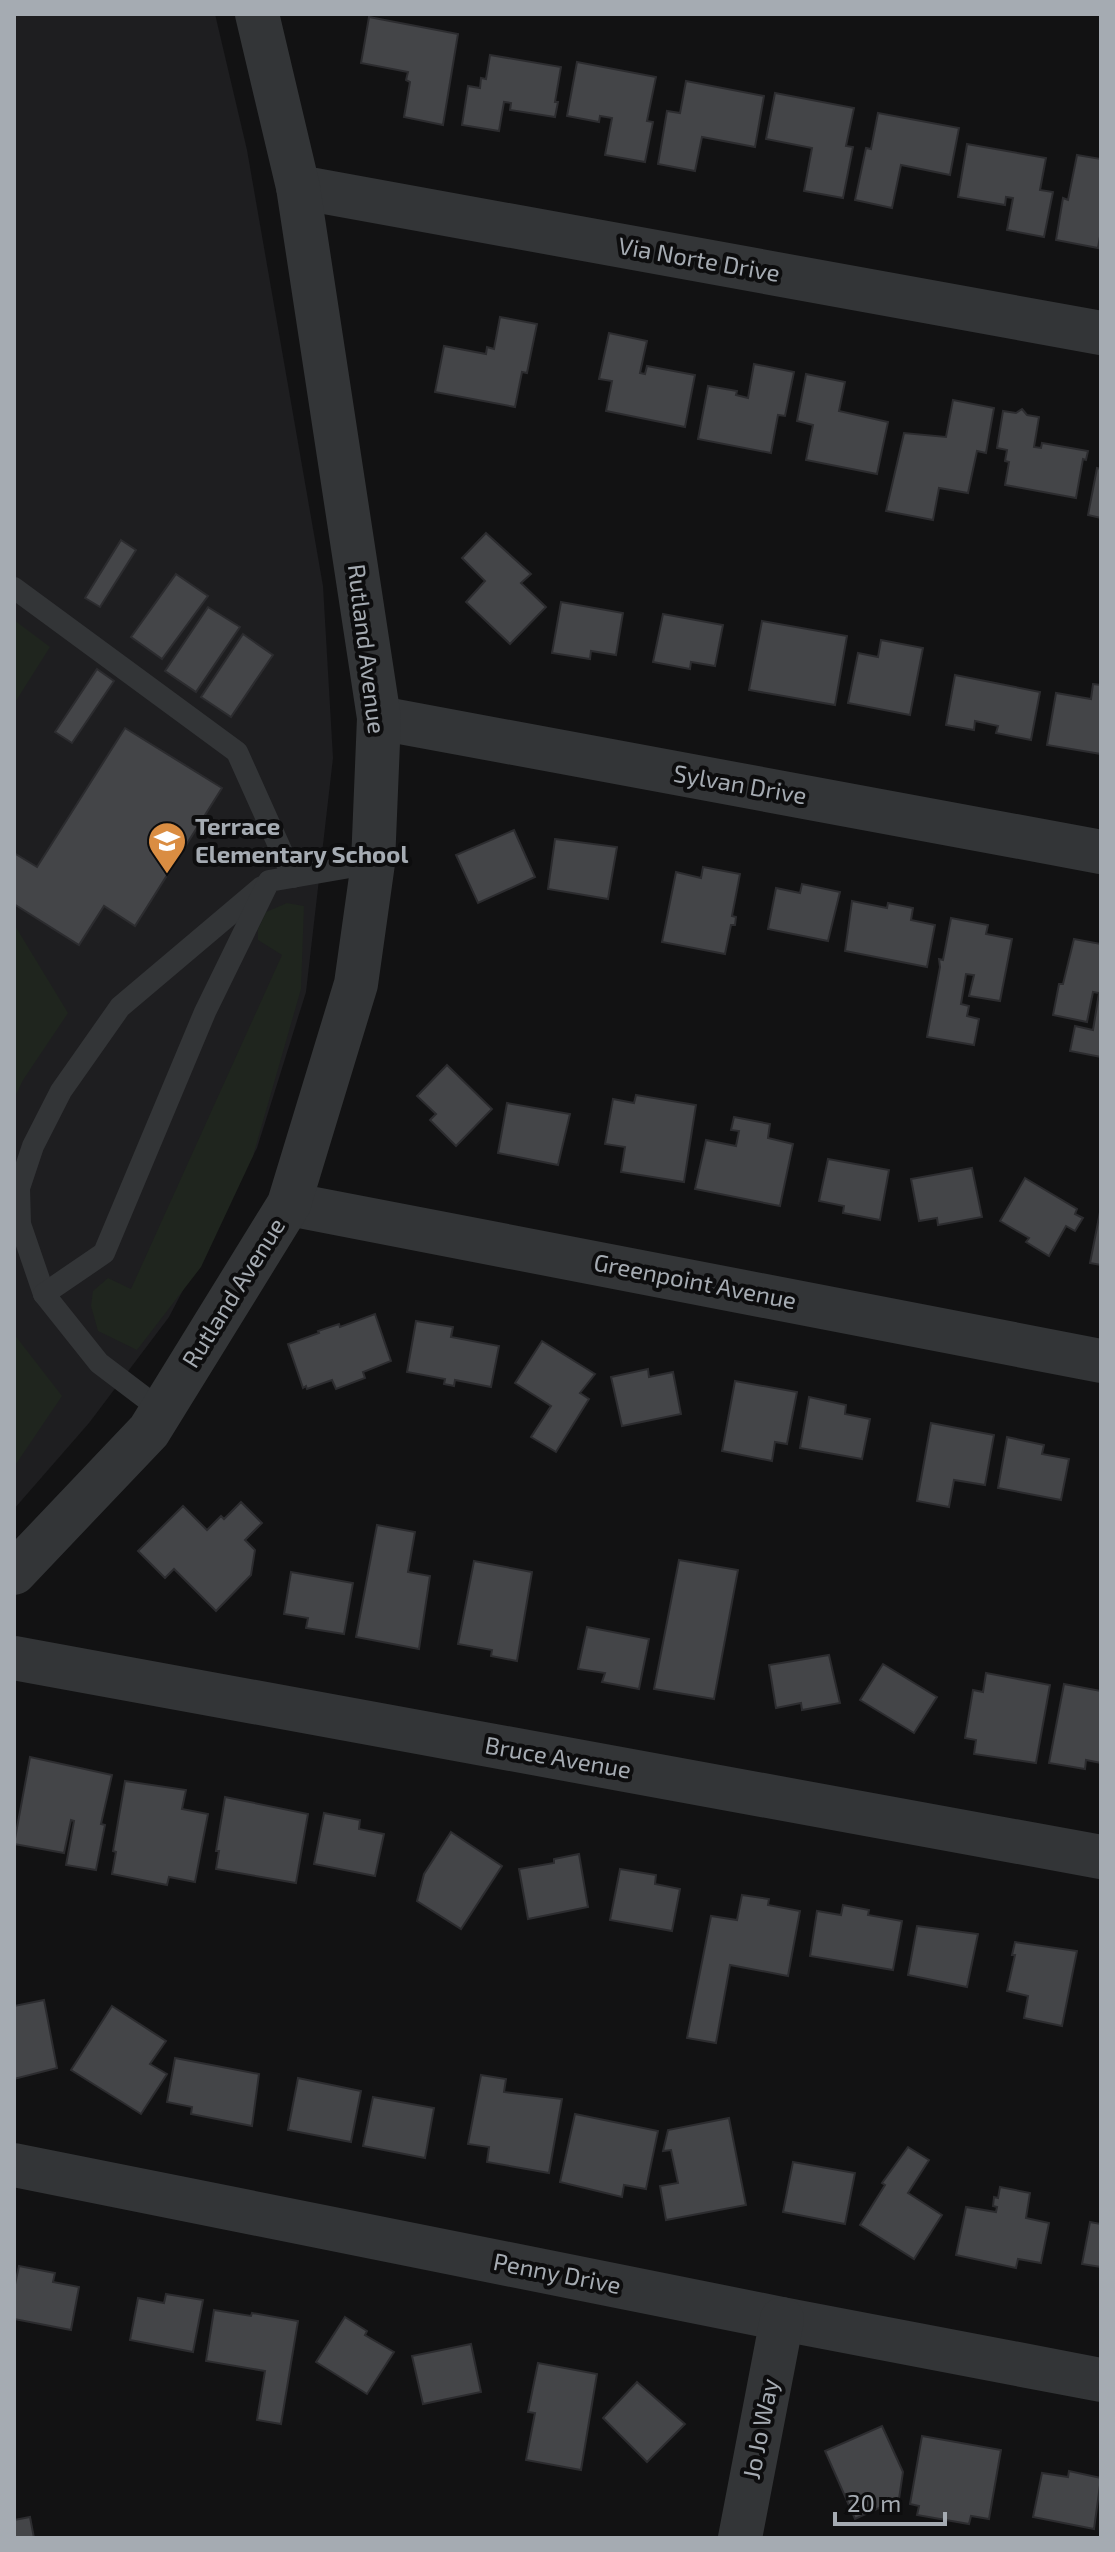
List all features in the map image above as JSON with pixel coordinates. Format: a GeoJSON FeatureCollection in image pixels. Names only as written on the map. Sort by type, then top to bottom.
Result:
{"type":"FeatureCollection","features":[{"type":"Feature","properties":{"kind":"street","name":"Rutland Avenue"},"geometry":{"type":"LineString","coordinates":[[14,1573],[149,1431],[289,1204],[356,984],[373,863],[379,718],[298,187],[257,14]]}},
{"type":"Feature","properties":{"kind":"street","name":"Via Norte Drive"},"geometry":{"type":"LineString","coordinates":[[298,187],[1101,333]]}},
{"type":"Feature","properties":{"kind":"street","name":"Sylvan Drive"},"geometry":{"type":"LineString","coordinates":[[379,718],[1101,852]]}},
{"type":"Feature","properties":{"kind":"street","name":"Greenpoint Avenue"},"geometry":{"type":"LineString","coordinates":[[289,1204],[1101,1361]]}},
{"type":"Feature","properties":{"kind":"street","name":"Bruce Avenue"},"geometry":{"type":"LineString","coordinates":[[14,1658],[1101,1857]]}},
{"type":"Feature","properties":{"kind":"street","name":"Penny Drive"},"geometry":{"type":"LineString","coordinates":[[14,2165],[1101,2380]]}},
{"type":"Feature","properties":{"kind":"street","name":"Jo Jo Way"},"geometry":{"type":"LineString","coordinates":[[740,2538],[782,2319]]}},
{"type":"Feature","properties":{"kind":"lane"},"geometry":{"type":"LineString","coordinates":[[14,588],[237,752],[293,877]]}},
{"type":"Feature","properties":{"kind":"lane"},"geometry":{"type":"LineString","coordinates":[[161,1410],[99,1363],[44,1294],[20,1224],[19,1188],[33,1146],[61,1091],[120,1007],[269,881],[373,863]]}},
{"type":"Feature","properties":{"kind":"lane"},"geometry":{"type":"LineString","coordinates":[[44,1294],[104,1253],[205,1012],[269,881]]}},
{"type":"Feature","properties":{"kind":"shaded area","name":"Terrace Elementary School"},"geometry":{"type":"Polygon","coordinates":[[[14,14],[215,14],[247,150],[323,586],[333,758],[306,992],[257,1148],[169,1317],[89,1423],[14,1509],[14,14]]]}},
{"type":"Feature","properties":{"kind":"shaded area"},"geometry":{"type":"Polygon","coordinates":[[[14,620],[50,647],[14,704],[14,620]]]}},
{"type":"Feature","properties":{"kind":"shaded area"},"geometry":{"type":"Polygon","coordinates":[[[287,903],[304,906],[301,989],[253,1156],[201,1267],[137,1350],[98,1331],[91,1306],[93,1291],[108,1278],[131,1289],[282,955],[258,940],[258,929],[266,912],[287,903]]]}},
{"type":"Feature","properties":{"kind":"shaded area"},"geometry":{"type":"Polygon","coordinates":[[[14,924],[68,1013],[23,1080],[14,1099],[14,924]]]}},
{"type":"Feature","properties":{"kind":"shaded area"},"geometry":{"type":"Polygon","coordinates":[[[14,1334],[62,1396],[14,1467],[14,1334]]]}},
{"type":"Feature","properties":{"kind":"building"},"geometry":{"type":"Polygon","coordinates":[[[369,17],[458,34],[443,125],[404,117],[410,82],[406,80],[408,72],[361,63],[369,17]]]}},
{"type":"Feature","properties":{"kind":"building"},"geometry":{"type":"Polygon","coordinates":[[[490,55],[561,67],[555,117],[510,110],[511,103],[504,102],[499,131],[462,125],[468,86],[480,88],[481,78],[486,79],[490,55]]]}},
{"type":"Feature","properties":{"kind":"building"},"geometry":{"type":"Polygon","coordinates":[[[577,62],[656,77],[647,121],[653,122],[645,162],[605,155],[612,118],[600,116],[599,122],[567,116],[577,62]]]}},
{"type":"Feature","properties":{"kind":"building"},"geometry":{"type":"Polygon","coordinates":[[[686,81],[764,96],[755,147],[702,137],[695,171],[658,164],[667,111],[680,113],[686,81]]]}},
{"type":"Feature","properties":{"kind":"building"},"geometry":{"type":"Polygon","coordinates":[[[775,93],[854,108],[846,146],[853,147],[843,198],[804,191],[812,148],[766,139],[775,93]]]}},
{"type":"Feature","properties":{"kind":"building"},"geometry":{"type":"Polygon","coordinates":[[[878,113],[959,128],[950,175],[901,165],[892,208],[855,200],[866,148],[871,149],[878,113]]]}},
{"type":"Feature","properties":{"kind":"building"},"geometry":{"type":"Polygon","coordinates":[[[967,144],[1046,158],[1040,190],[1053,192],[1044,237],[1007,230],[1013,198],[1006,197],[1005,205],[958,197],[967,144]]]}},
{"type":"Feature","properties":{"kind":"building"},"geometry":{"type":"Polygon","coordinates":[[[1077,155],[1101,159],[1101,231],[1098,248],[1056,240],[1063,198],[1068,200],[1077,155]]]}},
{"type":"Feature","properties":{"kind":"building"},"geometry":{"type":"Polygon","coordinates":[[[500,317],[537,324],[527,373],[522,372],[515,407],[435,392],[444,346],[486,354],[487,347],[494,349],[500,317]]]}},
{"type":"Feature","properties":{"kind":"building"},"geometry":{"type":"Polygon","coordinates":[[[609,333],[647,341],[640,373],[645,374],[647,366],[695,375],[685,427],[606,411],[612,381],[599,379],[609,333]]]}},
{"type":"Feature","properties":{"kind":"building"},"geometry":{"type":"Polygon","coordinates":[[[754,364],[794,372],[785,416],[778,415],[771,453],[698,439],[708,386],[737,391],[736,395],[748,398],[754,364]]]}},
{"type":"Feature","properties":{"kind":"building"},"geometry":{"type":"Polygon","coordinates":[[[806,374],[845,382],[839,411],[888,422],[877,474],[806,460],[813,425],[797,421],[806,374]]]}},
{"type":"Feature","properties":{"kind":"building"},"geometry":{"type":"Polygon","coordinates":[[[953,400],[994,408],[986,453],[977,451],[968,493],[939,488],[933,520],[886,511],[904,433],[946,437],[953,400]]]}},
{"type":"Feature","properties":{"kind":"building"},"geometry":{"type":"Polygon","coordinates":[[[1022,409],[1027,415],[1039,417],[1034,447],[1041,448],[1042,443],[1088,451],[1086,460],[1083,459],[1076,498],[1005,485],[1009,462],[1005,461],[1007,450],[997,448],[1003,411],[1016,413],[1022,409]]]}},
{"type":"Feature","properties":{"kind":"building"},"geometry":{"type":"Polygon","coordinates":[[[1097,468],[1101,469],[1101,518],[1088,515],[1097,468]]]}},
{"type":"Feature","properties":{"kind":"building"},"geometry":{"type":"Polygon","coordinates":[[[486,533],[531,574],[521,583],[546,607],[510,644],[466,602],[485,581],[462,558],[486,533]]]}},
{"type":"Feature","properties":{"kind":"building"},"geometry":{"type":"Polygon","coordinates":[[[121,540],[136,550],[100,607],[85,598],[121,540]]]}},
{"type":"Feature","properties":{"kind":"building"},"geometry":{"type":"Polygon","coordinates":[[[176,574],[208,596],[162,659],[131,637],[176,574]]]}},
{"type":"Feature","properties":{"kind":"building"},"geometry":{"type":"Polygon","coordinates":[[[561,602],[623,613],[616,655],[591,651],[590,659],[552,653],[561,602]]]}},
{"type":"Feature","properties":{"kind":"building"},"geometry":{"type":"Polygon","coordinates":[[[208,607],[240,627],[196,692],[165,671],[208,607]]]}},
{"type":"Feature","properties":{"kind":"building"},"geometry":{"type":"Polygon","coordinates":[[[663,614],[723,625],[715,666],[691,662],[690,669],[653,662],[663,614]]]}},
{"type":"Feature","properties":{"kind":"building"},"geometry":{"type":"Polygon","coordinates":[[[762,621],[847,636],[835,705],[749,690],[762,621]]]}},
{"type":"Feature","properties":{"kind":"building"},"geometry":{"type":"Polygon","coordinates":[[[243,634],[273,655],[231,717],[201,697],[243,634]]]}},
{"type":"Feature","properties":{"kind":"building"},"geometry":{"type":"Polygon","coordinates":[[[881,640],[923,648],[910,715],[848,703],[858,653],[878,657],[881,640]]]}},
{"type":"Feature","properties":{"kind":"building"},"geometry":{"type":"Polygon","coordinates":[[[97,669],[114,681],[72,743],[55,732],[97,669]]]}},
{"type":"Feature","properties":{"kind":"building"},"geometry":{"type":"Polygon","coordinates":[[[955,675],[1040,692],[1031,740],[996,733],[998,726],[975,721],[974,730],[946,725],[955,675]]]}},
{"type":"Feature","properties":{"kind":"building"},"geometry":{"type":"Polygon","coordinates":[[[1093,684],[1101,685],[1101,754],[1047,745],[1056,693],[1091,699],[1093,684]]]}},
{"type":"Feature","properties":{"kind":"building"},"geometry":{"type":"Polygon","coordinates":[[[125,728],[222,788],[135,926],[104,906],[79,945],[14,904],[14,853],[37,867],[125,728]]]}},
{"type":"Feature","properties":{"kind":"building"},"geometry":{"type":"Polygon","coordinates":[[[514,830],[535,877],[478,903],[456,855],[514,830]]]}},
{"type":"Feature","properties":{"kind":"building"},"geometry":{"type":"Polygon","coordinates":[[[555,839],[617,847],[608,899],[548,889],[555,839]]]}},
{"type":"Feature","properties":{"kind":"building"},"geometry":{"type":"Polygon","coordinates":[[[703,867],[740,874],[732,916],[736,917],[735,925],[731,925],[725,954],[662,942],[676,872],[701,878],[703,867]]]}},
{"type":"Feature","properties":{"kind":"building"},"geometry":{"type":"Polygon","coordinates":[[[802,884],[840,892],[828,941],[768,929],[776,888],[800,893],[802,884]]]}},
{"type":"Feature","properties":{"kind":"building"},"geometry":{"type":"Polygon","coordinates":[[[852,901],[887,908],[888,903],[913,908],[911,920],[935,925],[927,967],[845,951],[852,901]]]}},
{"type":"Feature","properties":{"kind":"building"},"geometry":{"type":"Polygon","coordinates":[[[951,918],[988,925],[986,934],[1012,939],[1000,1001],[969,996],[974,975],[966,974],[961,1004],[969,1006],[967,1016],[979,1019],[974,1045],[927,1037],[939,959],[943,960],[951,918]]]}},
{"type":"Feature","properties":{"kind":"building"},"geometry":{"type":"Polygon","coordinates":[[[1074,939],[1101,944],[1101,1057],[1070,1051],[1075,1026],[1093,1030],[1099,993],[1093,992],[1087,1022],[1053,1015],[1059,984],[1063,984],[1074,939]]]}},
{"type":"Feature","properties":{"kind":"building"},"geometry":{"type":"Polygon","coordinates":[[[447,1065],[492,1109],[456,1146],[430,1120],[436,1114],[417,1096],[447,1065]]]}},
{"type":"Feature","properties":{"kind":"building"},"geometry":{"type":"Polygon","coordinates":[[[636,1095],[696,1105],[684,1182],[621,1172],[625,1147],[605,1144],[613,1099],[634,1103],[636,1095]]]}},
{"type":"Feature","properties":{"kind":"building"},"geometry":{"type":"Polygon","coordinates":[[[507,1103],[570,1114],[558,1165],[498,1153],[507,1103]]]}},
{"type":"Feature","properties":{"kind":"building"},"geometry":{"type":"Polygon","coordinates":[[[734,1117],[770,1124],[768,1138],[793,1144],[780,1206],[695,1189],[706,1140],[736,1146],[739,1131],[731,1130],[734,1117]]]}},
{"type":"Feature","properties":{"kind":"building"},"geometry":{"type":"Polygon","coordinates":[[[828,1159],[889,1170],[880,1220],[843,1213],[844,1206],[819,1201],[828,1159]]]}},
{"type":"Feature","properties":{"kind":"building"},"geometry":{"type":"Polygon","coordinates":[[[972,1168],[982,1217],[938,1225],[937,1218],[919,1221],[911,1179],[972,1168]]]}},
{"type":"Feature","properties":{"kind":"building"},"geometry":{"type":"Polygon","coordinates":[[[1025,1178],[1077,1209],[1075,1214],[1083,1218],[1075,1231],[1066,1226],[1049,1256],[1026,1242],[1029,1238],[1000,1221],[1025,1178]]]}},
{"type":"Feature","properties":{"kind":"building"},"geometry":{"type":"Polygon","coordinates":[[[1101,1213],[1101,1265],[1090,1263],[1101,1213]]]}},
{"type":"Feature","properties":{"kind":"building"},"geometry":{"type":"Polygon","coordinates":[[[375,1314],[391,1361],[363,1372],[365,1378],[336,1389],[332,1380],[303,1388],[288,1344],[318,1331],[339,1324],[340,1327],[375,1314]]]}},
{"type":"Feature","properties":{"kind":"building"},"geometry":{"type":"Polygon","coordinates":[[[416,1321],[453,1327],[451,1337],[499,1346],[491,1387],[455,1380],[454,1386],[444,1384],[445,1379],[407,1372],[416,1321]]]}},
{"type":"Feature","properties":{"kind":"building"},"geometry":{"type":"Polygon","coordinates":[[[542,1341],[595,1374],[580,1393],[589,1399],[556,1452],[531,1437],[551,1406],[515,1383],[542,1341]]]}},
{"type":"Feature","properties":{"kind":"building"},"geometry":{"type":"Polygon","coordinates":[[[648,1369],[649,1377],[673,1372],[681,1414],[622,1426],[611,1377],[648,1369]]]}},
{"type":"Feature","properties":{"kind":"building"},"geometry":{"type":"Polygon","coordinates":[[[735,1381],[797,1392],[787,1444],[775,1442],[772,1461],[722,1451],[735,1381]]]}},
{"type":"Feature","properties":{"kind":"building"},"geometry":{"type":"Polygon","coordinates":[[[809,1397],[846,1405],[845,1414],[870,1419],[862,1459],[800,1448],[809,1397]]]}},
{"type":"Feature","properties":{"kind":"building"},"geometry":{"type":"Polygon","coordinates":[[[931,1423],[994,1435],[985,1485],[954,1480],[949,1507],[917,1501],[931,1423]]]}},
{"type":"Feature","properties":{"kind":"building"},"geometry":{"type":"Polygon","coordinates":[[[1007,1437],[1044,1445],[1042,1454],[1069,1459],[1061,1500],[998,1488],[1007,1437]]]}},
{"type":"Feature","properties":{"kind":"building"},"geometry":{"type":"Polygon","coordinates":[[[241,1502],[262,1523],[245,1540],[255,1550],[251,1575],[216,1611],[174,1569],[165,1578],[138,1551],[183,1506],[207,1530],[241,1502]]]}},
{"type":"Feature","properties":{"kind":"building"},"geometry":{"type":"Polygon","coordinates":[[[377,1525],[415,1532],[408,1572],[430,1576],[419,1649],[356,1637],[377,1525]]]}},
{"type":"Feature","properties":{"kind":"building"},"geometry":{"type":"Polygon","coordinates":[[[679,1560],[738,1570],[714,1699],[654,1689],[679,1560]]]}},
{"type":"Feature","properties":{"kind":"building"},"geometry":{"type":"Polygon","coordinates":[[[474,1561],[532,1572],[517,1661],[491,1656],[492,1650],[458,1644],[474,1561]]]}},
{"type":"Feature","properties":{"kind":"building"},"geometry":{"type":"Polygon","coordinates":[[[291,1572],[353,1583],[344,1634],[306,1628],[308,1618],[284,1614],[291,1572]]]}},
{"type":"Feature","properties":{"kind":"building"},"geometry":{"type":"Polygon","coordinates":[[[587,1627],[649,1639],[639,1689],[602,1682],[605,1673],[578,1669],[587,1627]]]}},
{"type":"Feature","properties":{"kind":"building"},"geometry":{"type":"Polygon","coordinates":[[[829,1655],[840,1703],[802,1710],[801,1703],[776,1708],[769,1665],[829,1655]]]}},
{"type":"Feature","properties":{"kind":"building"},"geometry":{"type":"Polygon","coordinates":[[[883,1664],[937,1697],[914,1733],[860,1700],[883,1664]]]}},
{"type":"Feature","properties":{"kind":"building"},"geometry":{"type":"Polygon","coordinates":[[[986,1673],[1050,1685],[1036,1763],[974,1754],[976,1740],[965,1738],[973,1690],[983,1692],[986,1673]]]}},
{"type":"Feature","properties":{"kind":"building"},"geometry":{"type":"Polygon","coordinates":[[[1064,1684],[1101,1691],[1101,1763],[1086,1760],[1085,1769],[1049,1763],[1064,1684]]]}},
{"type":"Feature","properties":{"kind":"building"},"geometry":{"type":"Polygon","coordinates":[[[30,1757],[112,1775],[101,1824],[105,1825],[96,1870],[66,1865],[74,1821],[71,1820],[64,1853],[14,1844],[30,1757]]]}},
{"type":"Feature","properties":{"kind":"building"},"geometry":{"type":"Polygon","coordinates":[[[125,1781],[186,1790],[182,1809],[208,1814],[195,1882],[169,1877],[167,1885],[112,1874],[125,1781]]]}},
{"type":"Feature","properties":{"kind":"building"},"geometry":{"type":"Polygon","coordinates":[[[225,1797],[308,1814],[296,1883],[216,1869],[225,1797]]]}},
{"type":"Feature","properties":{"kind":"building"},"geometry":{"type":"Polygon","coordinates":[[[324,1813],[360,1820],[359,1829],[384,1834],[375,1876],[314,1864],[324,1813]]]}},
{"type":"Feature","properties":{"kind":"building"},"geometry":{"type":"Polygon","coordinates":[[[451,1832],[502,1866],[461,1929],[417,1901],[424,1874],[451,1832]]]}},
{"type":"Feature","properties":{"kind":"building"},"geometry":{"type":"Polygon","coordinates":[[[579,1854],[588,1907],[528,1919],[519,1869],[554,1863],[554,1859],[579,1854]]]}},
{"type":"Feature","properties":{"kind":"building"},"geometry":{"type":"Polygon","coordinates":[[[620,1869],[656,1875],[655,1884],[680,1889],[672,1931],[610,1920],[620,1869]]]}},
{"type":"Feature","properties":{"kind":"building"},"geometry":{"type":"Polygon","coordinates":[[[742,1895],[769,1899],[768,1905],[800,1911],[788,1976],[730,1965],[716,2043],[687,2038],[711,1916],[737,1920],[742,1895]]]}},
{"type":"Feature","properties":{"kind":"building"},"geometry":{"type":"Polygon","coordinates":[[[843,1905],[869,1910],[868,1915],[902,1921],[893,1970],[810,1956],[817,1911],[841,1915],[843,1905]]]}},
{"type":"Feature","properties":{"kind":"building"},"geometry":{"type":"Polygon","coordinates":[[[917,1926],[978,1934],[967,1987],[908,1975],[917,1926]]]}},
{"type":"Feature","properties":{"kind":"building"},"geometry":{"type":"Polygon","coordinates":[[[1015,1942],[1077,1951],[1062,2026],[1024,2018],[1028,1996],[1007,1991],[1015,1942]]]}},
{"type":"Feature","properties":{"kind":"building"},"geometry":{"type":"Polygon","coordinates":[[[44,2000],[57,2068],[14,2079],[14,2006],[44,2000]]]}},
{"type":"Feature","properties":{"kind":"building"},"geometry":{"type":"Polygon","coordinates":[[[112,2006],[166,2041],[150,2064],[167,2074],[141,2114],[71,2070],[112,2006]]]}},
{"type":"Feature","properties":{"kind":"building"},"geometry":{"type":"Polygon","coordinates":[[[175,2058],[259,2074],[252,2126],[191,2114],[192,2107],[167,2102],[175,2058]]]}},
{"type":"Feature","properties":{"kind":"building"},"geometry":{"type":"Polygon","coordinates":[[[481,2075],[506,2079],[504,2092],[562,2099],[549,2173],[487,2162],[489,2147],[468,2144],[481,2075]]]}},
{"type":"Feature","properties":{"kind":"building"},"geometry":{"type":"Polygon","coordinates":[[[298,2078],[361,2091],[351,2142],[288,2130],[298,2078]]]}},
{"type":"Feature","properties":{"kind":"building"},"geometry":{"type":"Polygon","coordinates":[[[373,2097],[434,2108],[425,2158],[363,2146],[373,2097]]]}},
{"type":"Feature","properties":{"kind":"building"},"geometry":{"type":"Polygon","coordinates":[[[575,2114],[658,2131],[646,2189],[624,2185],[622,2197],[560,2182],[575,2114]]]}},
{"type":"Feature","properties":{"kind":"building"},"geometry":{"type":"Polygon","coordinates":[[[729,2118],[746,2205],[666,2220],[660,2186],[678,2183],[671,2150],[663,2151],[668,2130],[729,2118]]]}},
{"type":"Feature","properties":{"kind":"building"},"geometry":{"type":"Polygon","coordinates":[[[908,2147],[929,2160],[908,2193],[942,2215],[914,2259],[860,2225],[885,2185],[882,2183],[908,2147]]]}},
{"type":"Feature","properties":{"kind":"building"},"geometry":{"type":"Polygon","coordinates":[[[793,2162],[855,2173],[845,2224],[783,2212],[793,2162]]]}},
{"type":"Feature","properties":{"kind":"building"},"geometry":{"type":"Polygon","coordinates":[[[1000,2187],[1030,2193],[1026,2218],[1049,2223],[1041,2263],[1018,2259],[1016,2268],[956,2255],[966,2207],[996,2212],[994,2197],[998,2198],[1000,2187]]]}},
{"type":"Feature","properties":{"kind":"building"},"geometry":{"type":"Polygon","coordinates":[[[1090,2222],[1101,2224],[1101,2267],[1082,2264],[1090,2222]]]}},
{"type":"Feature","properties":{"kind":"building"},"geometry":{"type":"Polygon","coordinates":[[[19,2266],[55,2273],[53,2282],[79,2287],[71,2330],[14,2319],[14,2289],[19,2266]]]}},
{"type":"Feature","properties":{"kind":"building"},"geometry":{"type":"Polygon","coordinates":[[[166,2294],[203,2300],[193,2352],[130,2340],[138,2298],[164,2303],[166,2294]]]}},
{"type":"Feature","properties":{"kind":"building"},"geometry":{"type":"Polygon","coordinates":[[[214,2310],[298,2321],[281,2424],[257,2420],[265,2371],[206,2361],[214,2310]]]}},
{"type":"Feature","properties":{"kind":"building"},"geometry":{"type":"Polygon","coordinates":[[[345,2317],[367,2331],[365,2335],[394,2352],[367,2394],[316,2362],[345,2317]]]}},
{"type":"Feature","properties":{"kind":"building"},"geometry":{"type":"Polygon","coordinates":[[[471,2344],[481,2392],[423,2404],[412,2356],[471,2344]]]}},
{"type":"Feature","properties":{"kind":"building"},"geometry":{"type":"Polygon","coordinates":[[[538,2363],[597,2374],[581,2470],[526,2460],[535,2413],[528,2412],[538,2363]]]}},
{"type":"Feature","properties":{"kind":"building"},"geometry":{"type":"Polygon","coordinates":[[[637,2382],[685,2424],[647,2462],[603,2418],[637,2382]]]}},
{"type":"Feature","properties":{"kind":"building"},"geometry":{"type":"Polygon","coordinates":[[[882,2426],[903,2472],[899,2499],[855,2519],[825,2451],[882,2426]]]}},
{"type":"Feature","properties":{"kind":"building"},"geometry":{"type":"Polygon","coordinates":[[[922,2436],[1001,2450],[989,2519],[971,2516],[969,2524],[917,2515],[919,2506],[910,2504],[922,2436]]]}},
{"type":"Feature","properties":{"kind":"building"},"geometry":{"type":"Polygon","coordinates":[[[1069,2471],[1101,2478],[1094,2529],[1033,2517],[1042,2473],[1068,2477],[1069,2471]]]}},
{"type":"Feature","properties":{"kind":"building"},"geometry":{"type":"Polygon","coordinates":[[[30,2517],[34,2538],[14,2538],[14,2520],[30,2517]]]}},
{"type":"Feature","properties":{"kind":"place","name":"Terrace Elementary School"},"geometry":{"type":"Point","coordinates":[167,875]}}]}
